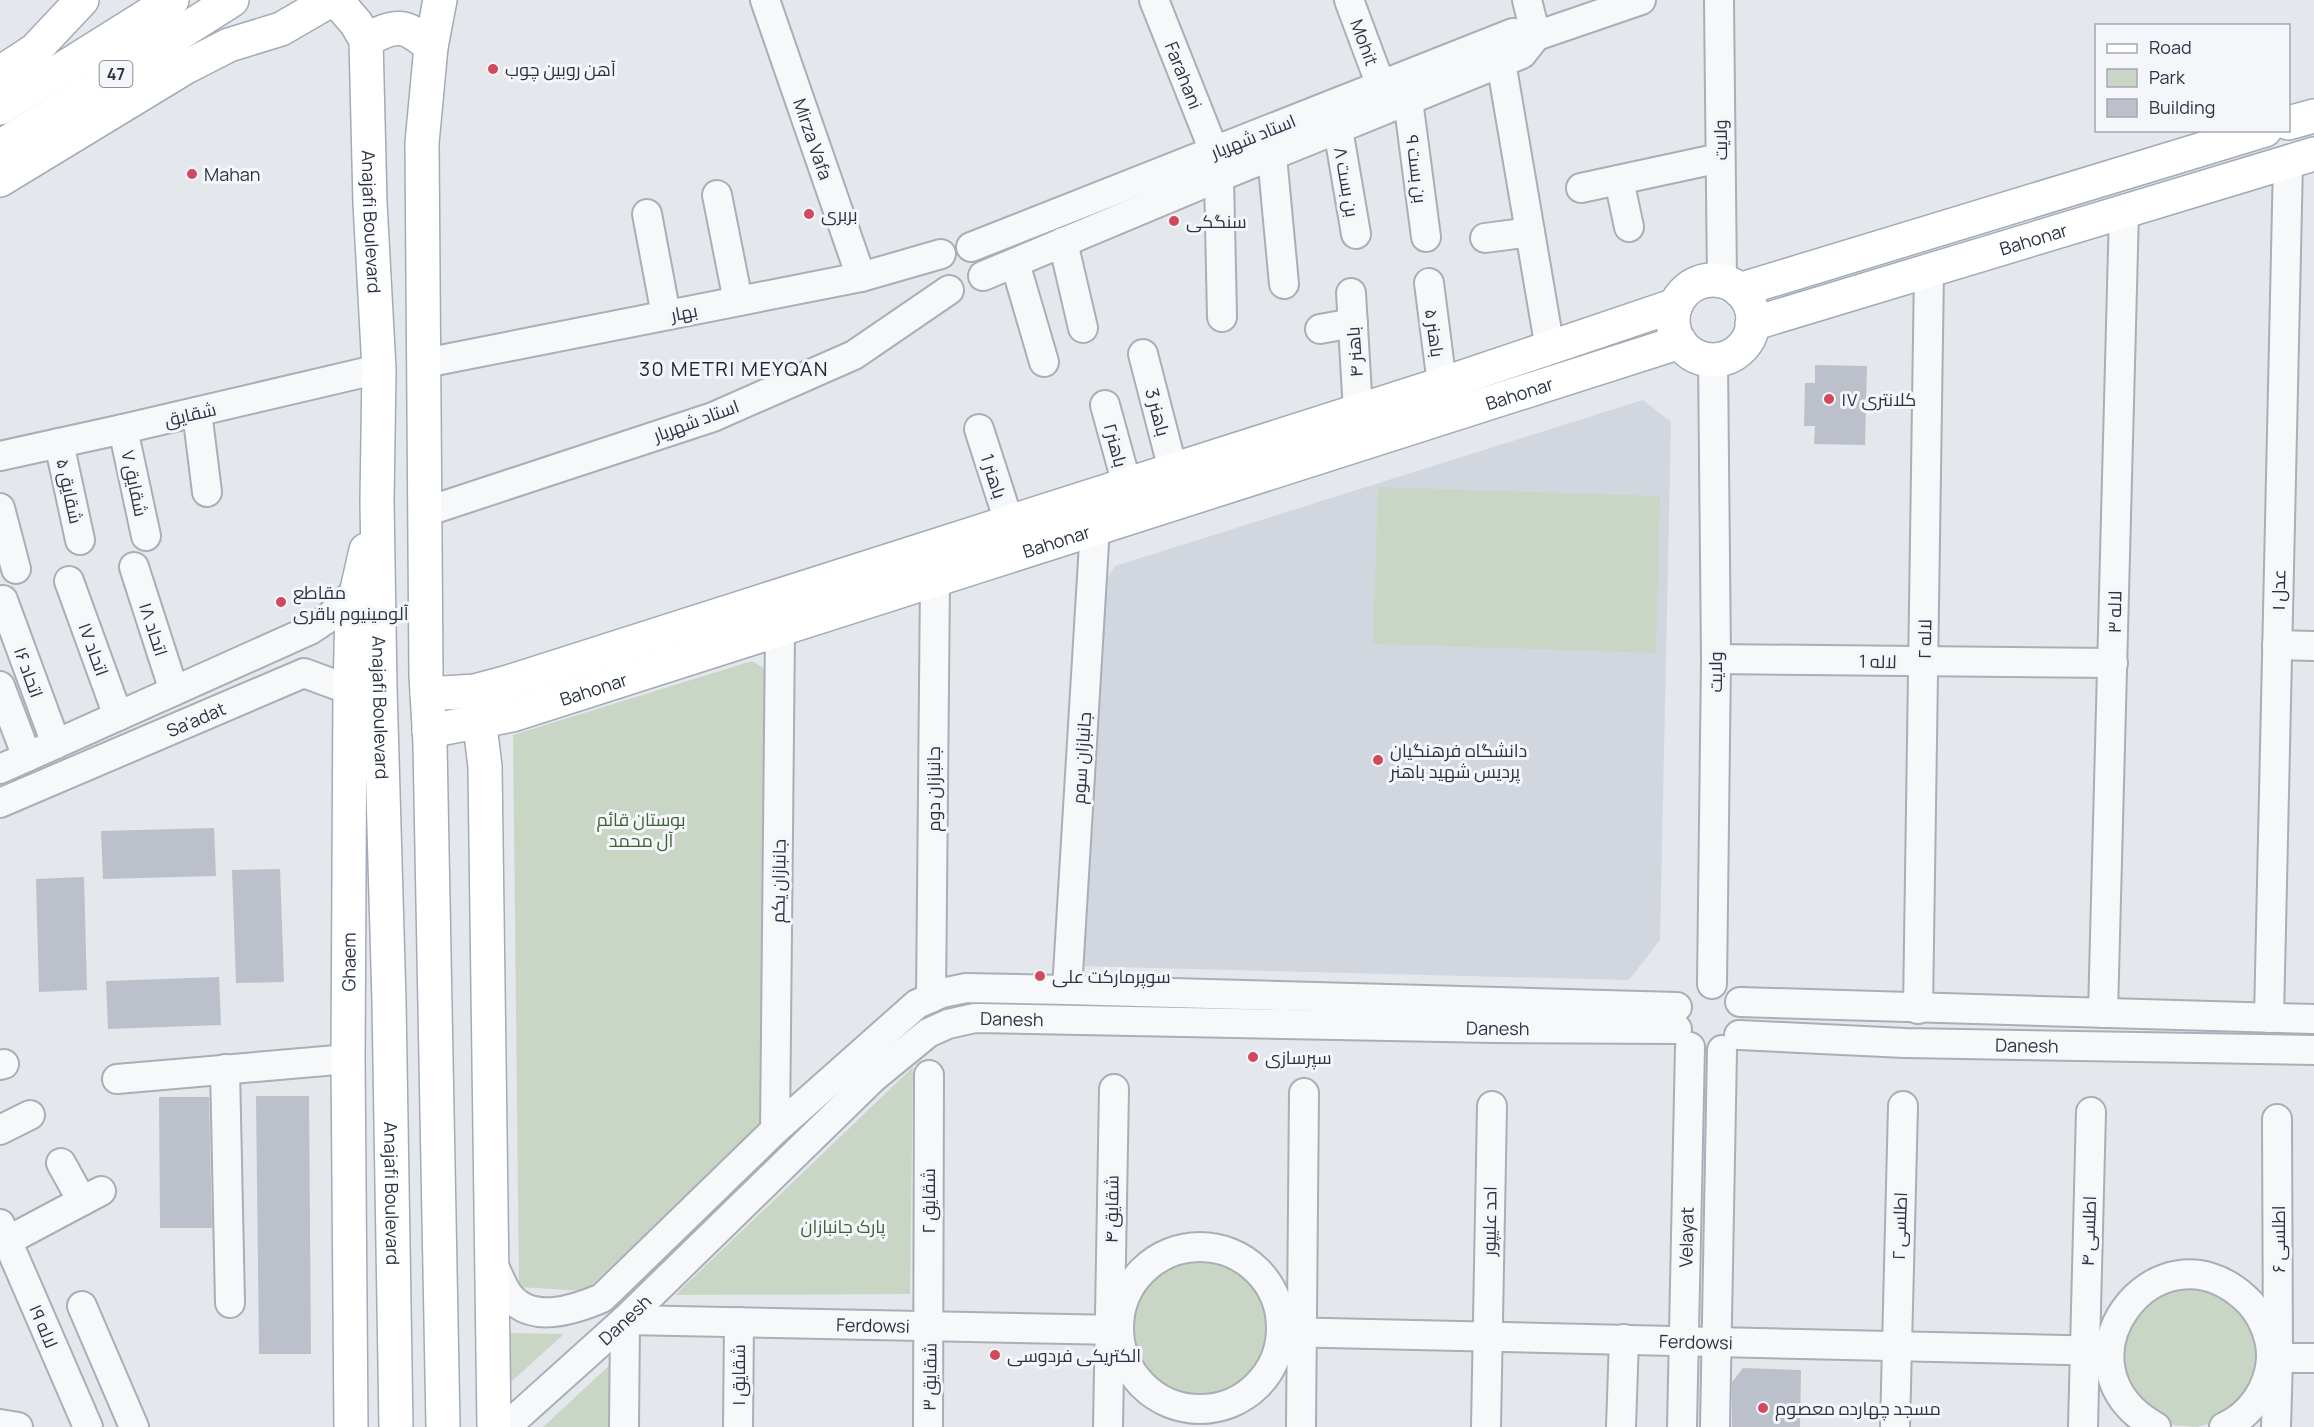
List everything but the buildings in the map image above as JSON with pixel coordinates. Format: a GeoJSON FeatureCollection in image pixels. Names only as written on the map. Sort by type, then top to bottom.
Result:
{"type":"FeatureCollection","features":[{"type":"Feature","properties":{"kind":"main road"},"geometry":{"type":"LineString","coordinates":[[0,73],[35,50],[82,0]]}},
{"type":"Feature","properties":{"kind":"main road","name":"47"},"geometry":{"type":"LineString","coordinates":[[0,108],[172,0]]}},
{"type":"Feature","properties":{"kind":"main road","name":"47"},"geometry":{"type":"LineString","coordinates":[[0,147],[232,0]]}},
{"type":"Feature","properties":{"kind":"main road"},"geometry":{"type":"LineString","coordinates":[[0,180],[186,67],[229,45],[281,29],[330,0]]}},
{"type":"Feature","properties":{"kind":"main road"},"geometry":{"type":"LineString","coordinates":[[336,0],[356,22],[366,40],[385,30],[403,28],[416,33],[430,47]]}},
{"type":"Feature","properties":{"kind":"main road"},"geometry":{"type":"LineString","coordinates":[[440,0],[430,47],[422,144],[427,694],[443,1427]]}},
{"type":"Feature","properties":{"kind":"main road","name":"Anajafi Boulevard"},"geometry":{"type":"LineString","coordinates":[[366,40],[370,203],[379,369],[377,501],[396,1427]]}},
{"type":"Feature","properties":{"kind":"main road"},"geometry":{"type":"LineString","coordinates":[[2290,123],[2314,116]]}},
{"type":"Feature","properties":{"kind":"main road","name":"Bahonar"},"geometry":{"type":"LineString","coordinates":[[1731,285],[2258,132]]}},
{"type":"Feature","properties":{"kind":"main road","name":"Bahonar"},"geometry":{"type":"LineString","coordinates":[[1752,324],[2301,158]]}},
{"type":"Feature","properties":{"kind":"main road"},"geometry":{"type":"LineString","coordinates":[[1711,280],[1731,285],[1747,300],[1752,312],[1749,336],[1735,353],[1724,358],[1700,358],[1689,352],[1680,342],[1673,318],[1676,306],[1689,287],[1699,282],[1711,280]]}},
{"type":"Feature","properties":{"kind":"main road","name":"Bahonar"},"geometry":{"type":"LineString","coordinates":[[427,694],[512,715],[571,679],[1009,522],[1442,384],[1676,306]]}},
{"type":"Feature","properties":{"kind":"main road","name":"Bahonar"},"geometry":{"type":"LineString","coordinates":[[571,679],[780,631],[1095,527],[1680,342]]}},
{"type":"Feature","properties":{"kind":"main road","name":"Ghaem"},"geometry":{"type":"LineString","coordinates":[[351,1427],[348,1059],[352,612],[377,501]]}},
{"type":"Feature","properties":{"kind":"main road"},"geometry":{"type":"LineString","coordinates":[[478,707],[485,767],[494,1427]]}},
{"type":"Feature","properties":{"kind":"main road","name":"Bahonar"},"geometry":{"type":"LineString","coordinates":[[429,731],[478,707]]}},
{"type":"Feature","properties":{"kind":"street","name":"Mirza Vafa"},"geometry":{"type":"LineString","coordinates":[[765,0],[861,277]]}},
{"type":"Feature","properties":{"kind":"street","name":"Farahani"},"geometry":{"type":"LineString","coordinates":[[1154,0],[1216,164]]}},
{"type":"Feature","properties":{"kind":"street","name":"Mohit"},"geometry":{"type":"LineString","coordinates":[[1349,0],[1393,98]]}},
{"type":"Feature","properties":{"kind":"street"},"geometry":{"type":"LineString","coordinates":[[1527,0],[1536,36]]}},
{"type":"Feature","properties":{"kind":"street","name":"استاد شهریار"},"geometry":{"type":"LineString","coordinates":[[983,276],[1063,242],[1216,164],[1272,156],[1338,129],[1513,33],[1536,36],[1641,0]]}},
{"type":"Feature","properties":{"kind":"street","name":"ولایت"},"geometry":{"type":"LineString","coordinates":[[1719,0],[1720,158],[1731,285]]}},
{"type":"Feature","properties":{"kind":"street","name":"استاد شهریار"},"geometry":{"type":"LineString","coordinates":[[971,247],[1216,164],[1393,98],[1501,62],[1522,54],[1536,36]]}},
{"type":"Feature","properties":{"kind":"street"},"geometry":{"type":"LineString","coordinates":[[1501,62],[1550,349]]}},
{"type":"Feature","properties":{"kind":"street","name":"بن بست ۹"},"geometry":{"type":"LineString","coordinates":[[1393,98],[1426,237]]}},
{"type":"Feature","properties":{"kind":"street","name":"بن بست ۸"},"geometry":{"type":"LineString","coordinates":[[1338,129],[1356,234]]}},
{"type":"Feature","properties":{"kind":"street"},"geometry":{"type":"LineString","coordinates":[[1272,156],[1284,284]]}},
{"type":"Feature","properties":{"kind":"street"},"geometry":{"type":"LineString","coordinates":[[1581,188],[1720,158]]}},
{"type":"Feature","properties":{"kind":"street","name":"عدل ۱"},"geometry":{"type":"LineString","coordinates":[[2269,1018],[2277,645],[2301,158]]}},
{"type":"Feature","properties":{"kind":"street"},"geometry":{"type":"LineString","coordinates":[[1216,164],[1222,317]]}},
{"type":"Feature","properties":{"kind":"street"},"geometry":{"type":"LineString","coordinates":[[1619,180],[1629,227]]}},
{"type":"Feature","properties":{"kind":"street"},"geometry":{"type":"LineString","coordinates":[[717,195],[738,301]]}},
{"type":"Feature","properties":{"kind":"street","name":"لاله ۳"},"geometry":{"type":"LineString","coordinates":[[2103,1013],[2124,211]]}},
{"type":"Feature","properties":{"kind":"street"},"geometry":{"type":"LineString","coordinates":[[647,214],[666,315]]}},
{"type":"Feature","properties":{"kind":"street"},"geometry":{"type":"LineString","coordinates":[[1485,238],[1530,232]]}},
{"type":"Feature","properties":{"kind":"street"},"geometry":{"type":"LineString","coordinates":[[1063,242],[1083,328]]}},
{"type":"Feature","properties":{"kind":"street"},"geometry":{"type":"LineString","coordinates":[[955,245],[971,247],[982,259],[983,276],[980,283],[966,292],[949,290],[942,285],[936,270],[941,254],[955,245]]}},
{"type":"Feature","properties":{"kind":"street","name":"بهار"},"geometry":{"type":"LineString","coordinates":[[425,363],[861,277],[941,254]]}},
{"type":"Feature","properties":{"kind":"street"},"geometry":{"type":"LineString","coordinates":[[1015,262],[1044,362]]}},
{"type":"Feature","properties":{"kind":"street","name":"لاله ۲"},"geometry":{"type":"LineString","coordinates":[[1918,1009],[1929,270]]}},
{"type":"Feature","properties":{"kind":"street","name":"باهنر ۵"},"geometry":{"type":"LineString","coordinates":[[1428,283],[1442,384]]}},
{"type":"Feature","properties":{"kind":"street","name":"استاد شهریار"},"geometry":{"type":"LineString","coordinates":[[425,512],[713,417],[854,355],[949,290]]}},
{"type":"Feature","properties":{"kind":"street","name":"باهنر ۴"},"geometry":{"type":"LineString","coordinates":[[1351,293],[1358,411]]}},
{"type":"Feature","properties":{"kind":"street"},"geometry":{"type":"LineString","coordinates":[[1320,329],[1353,324]]}},
{"type":"Feature","properties":{"kind":"street","name":"باهنر 3"},"geometry":{"type":"LineString","coordinates":[[1143,354],[1173,470]]}},
{"type":"Feature","properties":{"kind":"street","name":"ولایت"},"geometry":{"type":"LineString","coordinates":[[1712,984],[1716,659],[1713,359]]}},
{"type":"Feature","properties":{"kind":"street","name":"شقایق"},"geometry":{"type":"LineString","coordinates":[[0,456],[379,369]]}},
{"type":"Feature","properties":{"kind":"street","name":"باهنر۲"},"geometry":{"type":"LineString","coordinates":[[1105,405],[1127,485]]}},
{"type":"Feature","properties":{"kind":"street"},"geometry":{"type":"LineString","coordinates":[[197,412],[207,492]]}},
{"type":"Feature","properties":{"kind":"street","name":"شقایق ۷"},"geometry":{"type":"LineString","coordinates":[[123,429],[146,536]]}},
{"type":"Feature","properties":{"kind":"street","name":"باهنر 1"},"geometry":{"type":"LineString","coordinates":[[979,429],[1009,522]]}},
{"type":"Feature","properties":{"kind":"street","name":"شقایق ۵"},"geometry":{"type":"LineString","coordinates":[[59,443],[80,540]]}},
{"type":"Feature","properties":{"kind":"street"},"geometry":{"type":"LineString","coordinates":[[0,508],[16,569]]}},
{"type":"Feature","properties":{"kind":"street","name":"جانبازان سوم"},"geometry":{"type":"LineString","coordinates":[[1067,990],[1095,527]]}},
{"type":"Feature","properties":{"kind":"street","name":"اتحاد ۱۸"},"geometry":{"type":"LineString","coordinates":[[134,567],[174,691]]}},
{"type":"Feature","properties":{"kind":"street","name":"اتحاد ۱۷"},"geometry":{"type":"LineString","coordinates":[[69,581],[118,716]]}},
{"type":"Feature","properties":{"kind":"street","name":"جانبازان دوم"},"geometry":{"type":"LineString","coordinates":[[931,998],[934,581]]}},
{"type":"Feature","properties":{"kind":"street","name":"Sa'adat"},"geometry":{"type":"LineString","coordinates":[[0,769],[310,630],[328,618],[356,591]]}},
{"type":"Feature","properties":{"kind":"street","name":"اتحاد ۱۶"},"geometry":{"type":"LineString","coordinates":[[3,600],[56,744]]}},
{"type":"Feature","properties":{"kind":"street","name":"جانبازان یکم"},"geometry":{"type":"LineString","coordinates":[[775,1130],[780,631]]}},
{"type":"Feature","properties":{"kind":"street"},"geometry":{"type":"LineString","coordinates":[[292,638],[298,642],[304,652],[304,673],[350,690],[381,722]]}},
{"type":"Feature","properties":{"kind":"street"},"geometry":{"type":"LineString","coordinates":[[2277,645],[2314,646]]}},
{"type":"Feature","properties":{"kind":"street","name":"لاله 1"},"geometry":{"type":"LineString","coordinates":[[1716,659],[2113,663]]}},
{"type":"Feature","properties":{"kind":"street","name":"Sa'adat"},"geometry":{"type":"LineString","coordinates":[[0,803],[304,673]]}},
{"type":"Feature","properties":{"kind":"street"},"geometry":{"type":"LineString","coordinates":[[0,686],[27,757]]}},
{"type":"Feature","properties":{"kind":"street"},"geometry":{"type":"LineString","coordinates":[[1712,984],[1723,987],[1733,993],[1740,1002],[1743,1025],[1731,1043],[1712,1053],[1700,1052],[1681,1027],[1683,997],[1701,985],[1712,984]]}},
{"type":"Feature","properties":{"kind":"street","name":"Danesh"},"geometry":{"type":"LineString","coordinates":[[602,1298],[775,1130],[917,1004],[942,993],[966,988],[1067,990],[1681,1027]]}},
{"type":"Feature","properties":{"kind":"street","name":"Danesh"},"geometry":{"type":"LineString","coordinates":[[1740,1002],[2314,1019]]}},
{"type":"Feature","properties":{"kind":"street","name":"Danesh"},"geometry":{"type":"LineString","coordinates":[[506,1427],[625,1320],[873,1078],[928,1033],[948,1024],[975,1018],[1495,1028],[1681,1027]]}},
{"type":"Feature","properties":{"kind":"street","name":"Velayat"},"geometry":{"type":"LineString","coordinates":[[1681,1027],[1684,1340],[1682,1427]]}},
{"type":"Feature","properties":{"kind":"street","name":"Danesh"},"geometry":{"type":"LineString","coordinates":[[1731,1043],[1905,1043],[2314,1050]]}},
{"type":"Feature","properties":{"kind":"street","name":"Velayat"},"geometry":{"type":"LineString","coordinates":[[1715,1427],[1731,1043]]}},
{"type":"Feature","properties":{"kind":"street"},"geometry":{"type":"LineString","coordinates":[[117,1078],[348,1059]]}},
{"type":"Feature","properties":{"kind":"street"},"geometry":{"type":"LineString","coordinates":[[225,1070],[231,1303]]}},
{"type":"Feature","properties":{"kind":"street","name":"شقایق ۲"},"geometry":{"type":"LineString","coordinates":[[929,1075],[929,1326]]}},
{"type":"Feature","properties":{"kind":"street","name":"شقایق ۴"},"geometry":{"type":"LineString","coordinates":[[1114,1089],[1114,1330]]}},
{"type":"Feature","properties":{"kind":"street"},"geometry":{"type":"LineString","coordinates":[[1301,1427],[1292,1332],[1304,1093]]}},
{"type":"Feature","properties":{"kind":"street","name":"احد علیپور"},"geometry":{"type":"LineString","coordinates":[[1486,1427],[1492,1106]]}},
{"type":"Feature","properties":{"kind":"street","name":"اطلسی ۲"},"geometry":{"type":"LineString","coordinates":[[1895,1427],[1902,1106]]}},
{"type":"Feature","properties":{"kind":"street","name":"اطلسی ۴"},"geometry":{"type":"LineString","coordinates":[[2091,1112],[2096,1350]]}},
{"type":"Feature","properties":{"kind":"street"},"geometry":{"type":"LineString","coordinates":[[0,1130],[30,1115]]}},
{"type":"Feature","properties":{"kind":"street","name":"اطلسی ۶"},"geometry":{"type":"LineString","coordinates":[[2275,1358],[2277,1119]]}},
{"type":"Feature","properties":{"kind":"street"},"geometry":{"type":"LineString","coordinates":[[4,1232],[92,1196],[61,1163]]}},
{"type":"Feature","properties":{"kind":"street","name":"لاله ۱۹"},"geometry":{"type":"LineString","coordinates":[[4,1232],[88,1427]]}},
{"type":"Feature","properties":{"kind":"street"},"geometry":{"type":"LineString","coordinates":[[1108,1427],[1114,1330],[1122,1306],[1133,1282],[1151,1262],[1174,1250],[1200,1246],[1226,1250],[1249,1262],[1268,1282],[1292,1332]]}},
{"type":"Feature","properties":{"kind":"street"},"geometry":{"type":"LineString","coordinates":[[491,1260],[509,1295],[525,1308],[549,1313],[575,1310],[602,1298],[625,1320],[624,1427]]}},
{"type":"Feature","properties":{"kind":"street"},"geometry":{"type":"LineString","coordinates":[[2083,1427],[2096,1350],[2131,1300],[2152,1283],[2179,1275],[2207,1276],[2233,1287],[2253,1305],[2267,1330],[2275,1358],[2276,1427]]}},
{"type":"Feature","properties":{"kind":"street"},"geometry":{"type":"LineString","coordinates":[[82,1306],[134,1427]]}},
{"type":"Feature","properties":{"kind":"street","name":"Ferdowsi"},"geometry":{"type":"LineString","coordinates":[[625,1320],[1114,1330]]}},
{"type":"Feature","properties":{"kind":"street","name":"شقایق ۱"},"geometry":{"type":"LineString","coordinates":[[738,1427],[739,1322]]}},
{"type":"Feature","properties":{"kind":"street","name":"شقایق ۳"},"geometry":{"type":"LineString","coordinates":[[928,1427],[929,1326]]}},
{"type":"Feature","properties":{"kind":"street"},"geometry":{"type":"LineString","coordinates":[[1114,1330],[1130,1369],[1146,1389],[1168,1403],[1194,1409],[1220,1407],[1244,1397],[1264,1380],[1292,1332]]}},
{"type":"Feature","properties":{"kind":"street","name":"Ferdowsi"},"geometry":{"type":"LineString","coordinates":[[1292,1332],[2096,1350]]}},
{"type":"Feature","properties":{"kind":"street"},"geometry":{"type":"LineString","coordinates":[[1621,1427],[1624,1339]]}},
{"type":"Feature","properties":{"kind":"street"},"geometry":{"type":"LineString","coordinates":[[2096,1350],[2123,1399],[2140,1418],[2156,1427]]}},
{"type":"Feature","properties":{"kind":"street"},"geometry":{"type":"LineString","coordinates":[[2275,1358],[2314,1358]]}},
{"type":"Feature","properties":{"kind":"street"},"geometry":{"type":"LineString","coordinates":[[2224,1427],[2235,1422],[2253,1405],[2266,1383],[2275,1358]]}},
{"type":"Feature","properties":{"kind":"street"},"geometry":{"type":"LineString","coordinates":[[0,1424],[18,1427]]}},
{"type":"Feature","properties":{"kind":"shaded area","name":"دانشگاه فرهنگیان پردیس شهید باهنر"},"geometry":{"type":"Polygon","coordinates":[[[1643,400],[1671,422],[1660,940],[1629,980],[1078,966],[1106,580],[1115,566],[1643,400]]]}},
{"type":"Feature","properties":{"kind":"green space"},"geometry":{"type":"Polygon","coordinates":[[[1378,487],[1660,496],[1656,653],[1373,644],[1378,487]]]}},
{"type":"Feature","properties":{"kind":"green space","name":"بوستان قائم آل محمد"},"geometry":{"type":"Polygon","coordinates":[[[752,661],[773,674],[764,1126],[585,1291],[519,1287],[513,735],[752,661]]]}},
{"type":"Feature","properties":{"kind":"green space","name":"پارک جانبازان"},"geometry":{"type":"Polygon","coordinates":[[[913,1067],[910,1294],[675,1295],[913,1067]]]}},
{"type":"Feature","properties":{"kind":"green space"},"geometry":{"type":"Polygon","coordinates":[[[1200,1259],[1227,1265],[1239,1271],[1249,1280],[1258,1290],[1264,1302],[1270,1329],[1264,1356],[1258,1368],[1249,1378],[1239,1387],[1227,1393],[1200,1399],[1173,1393],[1161,1387],[1151,1378],[1142,1368],[1136,1356],[1130,1329],[1136,1302],[1142,1290],[1151,1280],[1161,1271],[1173,1265],[1200,1259]]]}},
{"type":"Feature","properties":{"kind":"green space"},"geometry":{"type":"Polygon","coordinates":[[[2194,1284],[2237,1302],[2260,1343],[2253,1389],[2219,1421],[2197,1427],[2173,1425],[2151,1416],[2122,1380],[2121,1333],[2149,1296],[2194,1284]]]}},
{"type":"Feature","properties":{"kind":"green space"},"geometry":{"type":"Polygon","coordinates":[[[505,1333],[564,1334],[504,1388],[505,1333]]]}},
{"type":"Feature","properties":{"kind":"green space"},"geometry":{"type":"Polygon","coordinates":[[[612,1363],[611,1427],[543,1427],[612,1363]]]}},
{"type":"Feature","properties":{"kind":"place","name":"آهن روبین چوب"},"geometry":{"type":"Point","coordinates":[493,69]}},
{"type":"Feature","properties":{"kind":"place","name":"Mahan"},"geometry":{"type":"Point","coordinates":[192,174]}},
{"type":"Feature","properties":{"kind":"place","name":"بربری"},"geometry":{"type":"Point","coordinates":[809,214]}},
{"type":"Feature","properties":{"kind":"place","name":"سنگکی"},"geometry":{"type":"Point","coordinates":[1174,221]}},
{"type":"Feature","properties":{"kind":"place","name":"کلانتری ۱۷"},"geometry":{"type":"Point","coordinates":[1829,399]}},
{"type":"Feature","properties":{"kind":"place","name":"مقاطع آلومینیوم باقری"},"geometry":{"type":"Point","coordinates":[281,602]}},
{"type":"Feature","properties":{"kind":"place","name":"دانشگاه فرهنگیان پردیس شهید باهنر"},"geometry":{"type":"Point","coordinates":[1378,760]}},
{"type":"Feature","properties":{"kind":"place","name":"سوپرمارکت علی"},"geometry":{"type":"Point","coordinates":[1040,976]}},
{"type":"Feature","properties":{"kind":"place","name":"سپرسازی"},"geometry":{"type":"Point","coordinates":[1253,1057]}},
{"type":"Feature","properties":{"kind":"place","name":"الکتریکی فردوسی"},"geometry":{"type":"Point","coordinates":[995,1355]}},
{"type":"Feature","properties":{"kind":"place","name":"مسجد چهارده معصوم"},"geometry":{"type":"Point","coordinates":[1763,1408]}},
{"type":"Feature","properties":{"kind":"district","name":"30 METRI MEYQAN"},"geometry":{"type":"Point","coordinates":[734,368]}}]}
